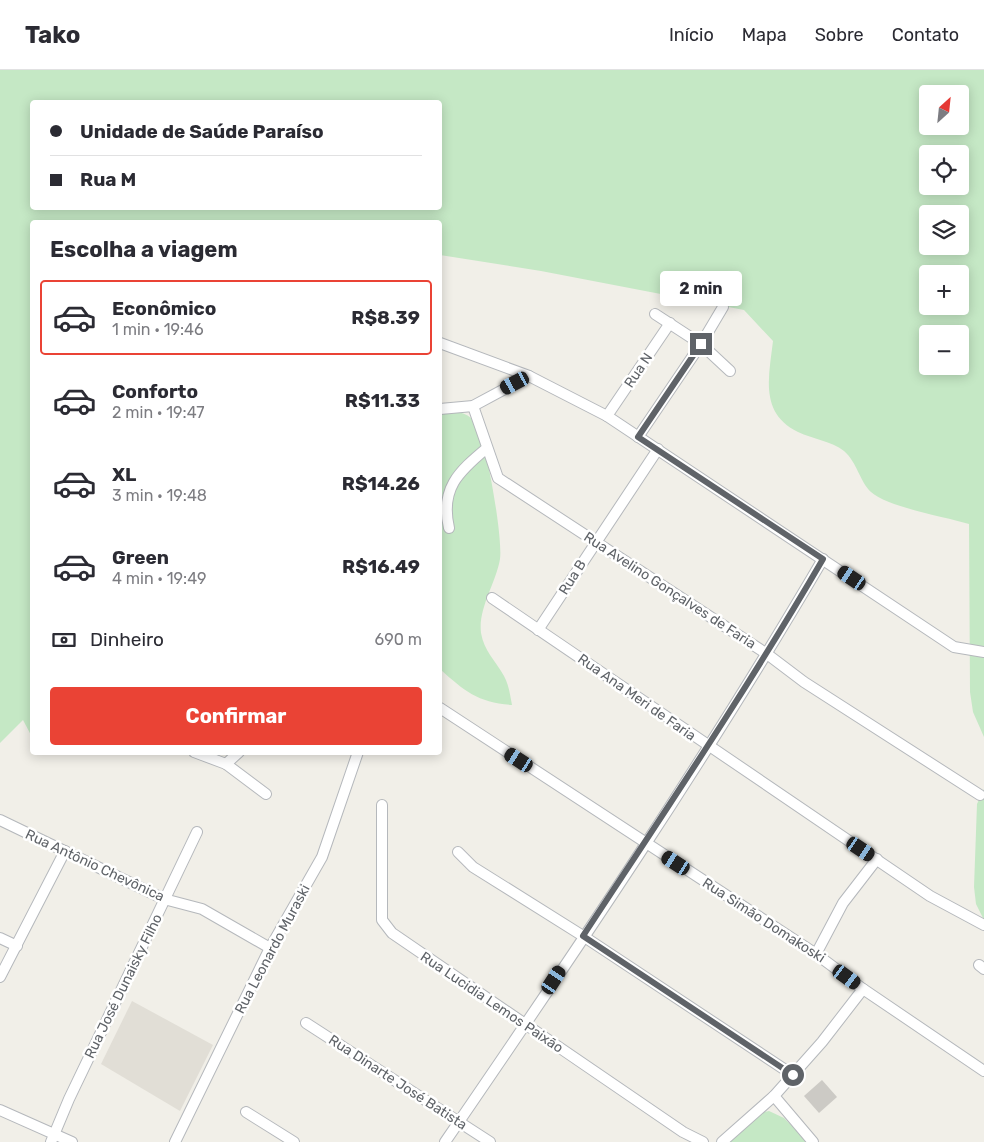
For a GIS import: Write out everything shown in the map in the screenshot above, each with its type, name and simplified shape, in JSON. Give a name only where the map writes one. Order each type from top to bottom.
[{"type":"street","points":[[638,437],[701,344],[723,307]]},
{"type":"street","points":[[655,314],[701,344],[730,371]]},
{"type":"street","name":"Rua N","points":[[607,416],[670,323]]},
{"type":"street","points":[[442,344],[529,376],[607,416],[954,647],[984,652]]},
{"type":"street","points":[[442,409],[472,406],[529,376]]},
{"type":"street","name":"Rua Avelino Gonçalves de Faria","points":[[472,406],[498,478],[767,654],[804,682],[980,795]]},
{"type":"street","points":[[449,528],[445,510],[447,497],[454,481],[467,465],[487,448]]},
{"type":"street","name":"Rua B","points":[[538,630],[595,541],[658,449]]},
{"type":"street","points":[[445,1142],[526,1024],[709,747],[823,559]]},
{"type":"street","name":"Rua Ana Meri de Faria","points":[[492,598],[930,896],[984,925]]},
{"type":"street","name":"Rua Simão Domakoski","points":[[442,709],[816,954],[863,989],[984,1071]]},
{"type":"street","points":[[202,755],[226,764],[266,794]]},
{"type":"street","points":[[226,764],[236,755]]},
{"type":"street","name":"Rua Leonardo Muraski","points":[[175,1142],[270,948],[322,858],[357,755]]},
{"type":"street","name":"Rua Lucidia Lemos Paixão","points":[[382,805],[382,920],[392,934],[683,1132],[703,1142]]},
{"type":"street","name":"Rua Antônio Chevônica","points":[[0,820],[164,899],[202,909],[270,948]]},
{"type":"street","name":"Rua José Dunaisky Filho","points":[[53,1138],[68,1099],[197,832]]},
{"type":"street","points":[[0,977],[65,852]]},
{"type":"street","points":[[458,852],[473,867],[583,936],[793,1075]]},
{"type":"street","points":[[816,954],[843,903],[877,859]]},
{"type":"street","points":[[0,938],[17,946]]},
{"type":"street","points":[[722,1142],[774,1096],[863,989]]},
{"type":"street","name":"Rua Dinarte José Batista","points":[[306,1023],[490,1142]]},
{"type":"street","points":[[774,1096],[814,1142]]},
{"type":"street","points":[[0,1110],[53,1138],[72,1142]]},
{"type":"street","points":[[246,1112],[294,1142]]},
{"type":"shaded area","points":[[132,1001],[213,1045],[180,1111],[101,1064]]},
{"type":"green space","points":[[0,70],[984,70],[984,737],[973,712],[970,692],[969,524],[903,507],[879,497],[867,488],[852,461],[844,451],[798,432],[786,424],[777,415],[769,392],[773,341],[744,310],[541,271],[442,255],[442,220],[30,220],[30,733],[23,720],[0,743]]},
{"type":"green space","points":[[442,408],[472,418],[479,432],[489,467],[499,531],[500,559],[482,614],[481,633],[487,650],[506,679],[512,705],[481,699],[457,684],[442,671]]},
{"type":"green space","points":[[984,789],[984,920],[976,904],[974,887],[977,804]]},
{"type":"green space","points":[[769,1111],[784,1118],[808,1142],[725,1142],[751,1115]]},
{"type":"building","points":[[822,1080],[837,1097],[819,1113],[804,1096]]},
{"type":"route","points":[[701,344],[638,437],[823,559],[709,747],[583,936],[793,1075]]}]
